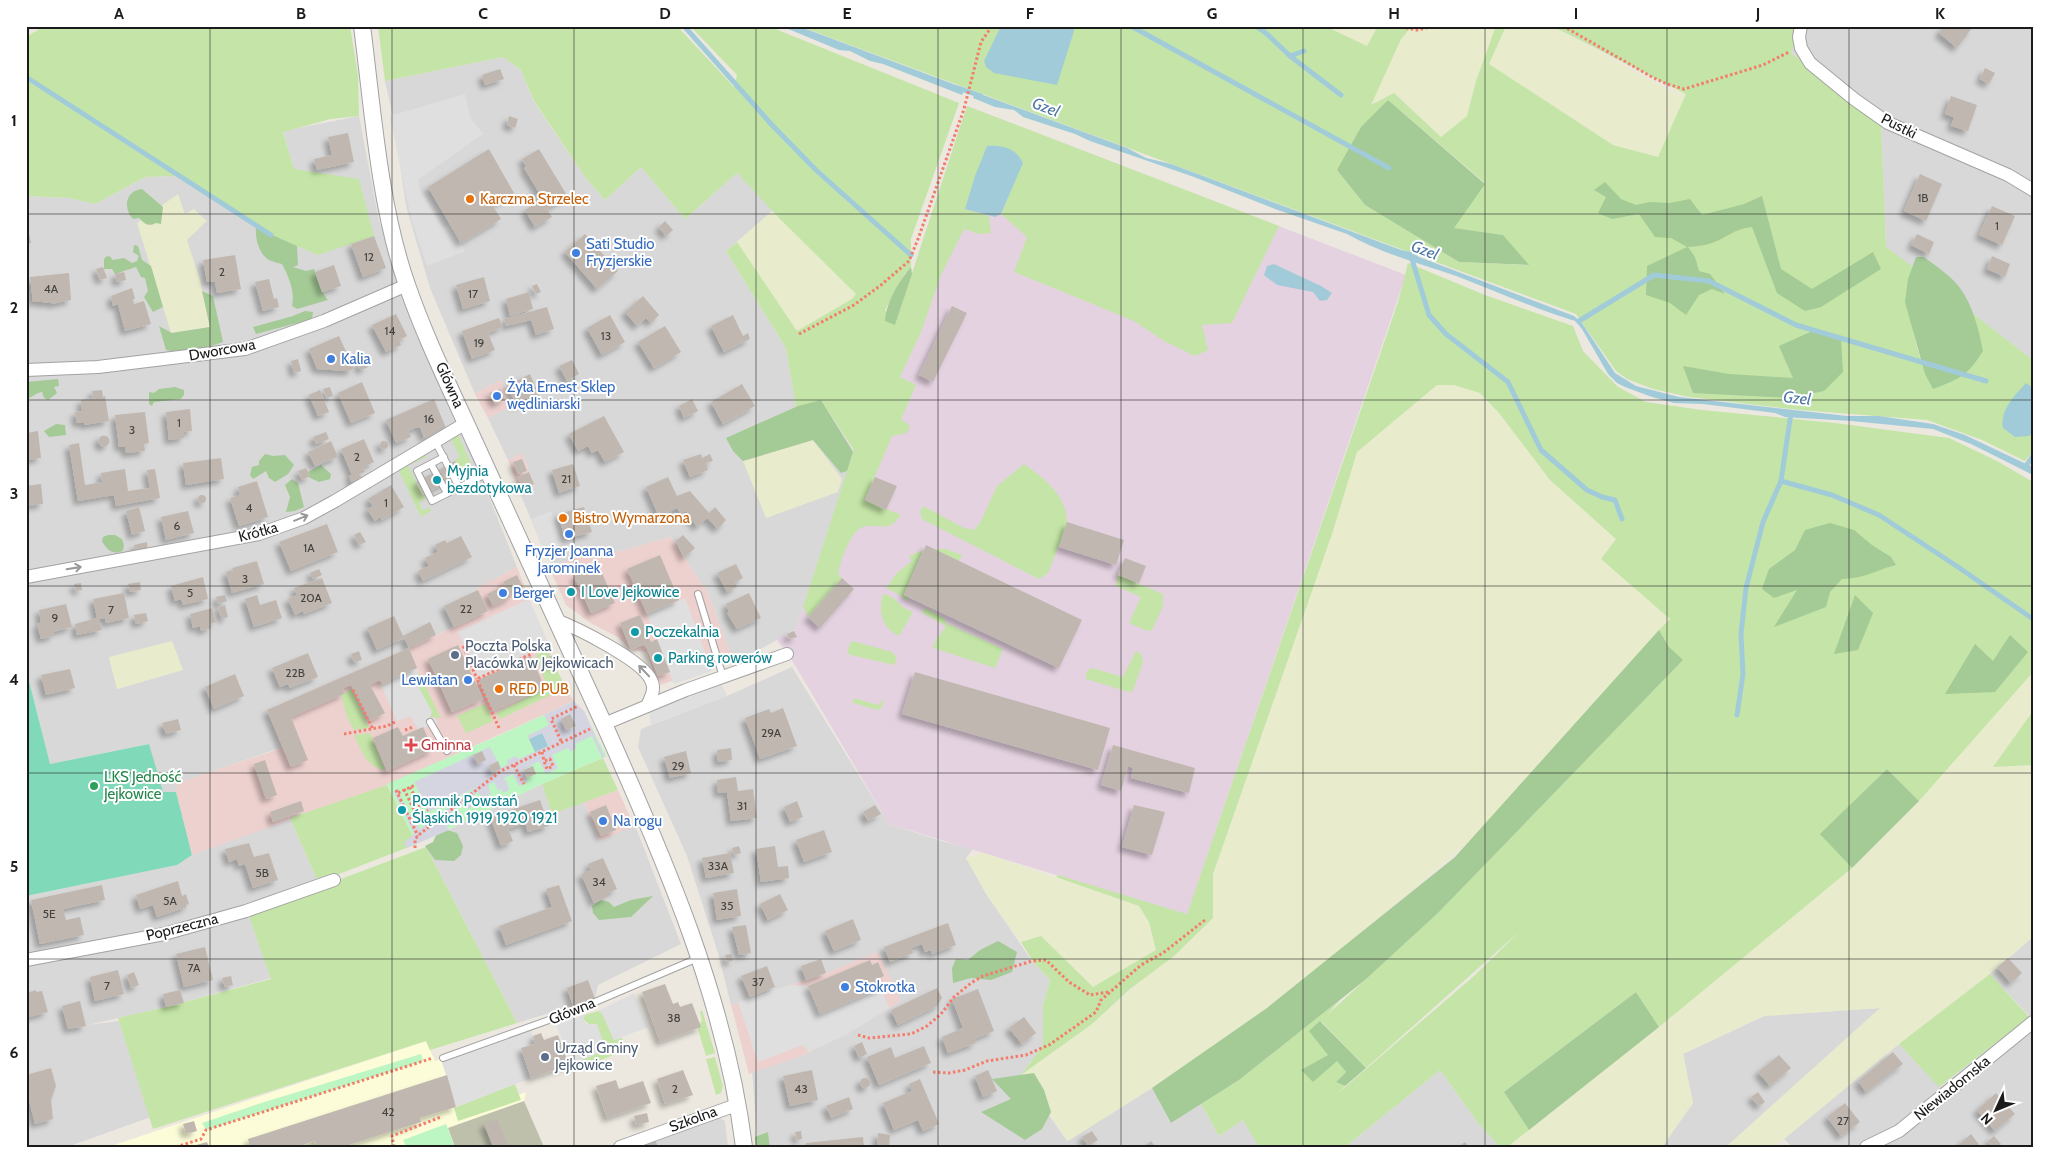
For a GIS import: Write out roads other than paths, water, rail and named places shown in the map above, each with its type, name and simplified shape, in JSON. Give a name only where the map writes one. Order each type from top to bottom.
[{"type":"street","name":"Główna","points":[[362,26],[388,214],[407,285],[466,423],[556,620],[598,726],[663,862],[698,958],[726,1045],[738,1104],[744,1147]]},
{"type":"street","name":"Pustki","points":[[1801,26],[1799,37],[1801,48],[1810,63],[1854,99],[1888,123],[2008,175],[2033,190]]},
{"type":"street","name":"Dworcowa","points":[[26,370],[98,367],[245,349],[324,321],[407,285]]},
{"type":"street","name":"Krótka","points":[[26,576],[259,534],[304,518],[466,423]]},
{"type":"street","points":[[556,620],[579,629],[634,662],[644,671],[652,680],[653,687],[653,693],[648,706]]},
{"type":"street","points":[[598,726],[787,654]]},
{"type":"street","name":"Poprzeczna","points":[[26,960],[164,934],[246,910],[334,880]]},
{"type":"street","name":"Niewiadomska","points":[[1866,1147],[1899,1131],[2033,1022]]},
{"type":"street","name":"Szkolna","points":[[620,1147],[738,1104]]},
{"type":"lane","points":[[435,441],[460,487]]},
{"type":"lane","points":[[444,457],[417,471],[432,501],[489,473]]},
{"type":"lane","points":[[431,464],[447,493]]},
{"type":"lane","points":[[698,594],[723,677]]},
{"type":"lane","points":[[430,722],[447,751]]},
{"type":"lane","name":"Główna","points":[[444,1058],[574,1010],[698,958]]},
{"type":"water","points":[[781,26],[798,26],[965,88],[962,95],[883,64],[870,61],[850,51],[839,50]]},
{"type":"water","points":[[1001,26],[1073,26],[1074,31],[1057,85],[994,73],[986,67],[984,61]]},
{"type":"water","points":[[975,92],[1127,148],[1146,158],[1171,164],[1401,250],[1411,252],[1419,257],[1574,316],[1582,323],[1615,373],[1636,386],[1679,397],[1847,416],[1879,416],[1933,424],[1965,435],[2033,467],[2033,475],[1971,444],[1933,429],[1785,417],[1775,413],[1703,404],[1674,403],[1652,397],[1617,383],[1608,374],[1582,329],[1575,321],[1531,306],[1459,277],[1388,253],[1347,234],[1275,209],[1194,177],[1023,117],[1014,110],[995,107],[973,98]]},
{"type":"water","points":[[987,146],[1008,148],[1017,154],[1023,163],[1001,214],[995,217],[965,209]]},
{"type":"water","points":[[1274,264],[1332,293],[1327,300],[1320,301],[1313,292],[1277,285],[1264,275],[1267,266]]},
{"type":"water","points":[[2026,383],[2033,388],[2033,432],[2029,436],[2015,437],[2003,428],[2004,415],[2009,404]]},
{"type":"water","points":[[542,733],[548,746],[535,752],[529,739]]},
{"type":"waterway","points":[[684,26],[772,125],[816,170],[911,255]]},
{"type":"waterway","points":[[1131,26],[1389,168]]},
{"type":"waterway","points":[[1256,26],[1290,56],[1341,95]]},
{"type":"waterway","points":[[1290,56],[1304,51]]},
{"type":"waterway","points":[[26,77],[271,235]]},
{"type":"waterway","name":"Gzel","points":[[958,88],[981,96]]},
{"type":"waterway","points":[[1411,256],[1429,315],[1446,334],[1508,382],[1541,450],[1587,490],[1602,497],[1615,500],[1622,519]]},
{"type":"waterway","points":[[1579,321],[1654,275],[1709,281],[1796,325],[1986,381]]},
{"type":"waterway","points":[[1737,715],[1743,674],[1741,634],[1746,588],[1763,522],[1781,481],[1791,413]]},
{"type":"waterway","points":[[2026,466],[2033,456]]},
{"type":"waterway","points":[[1781,481],[1832,495],[1879,515],[2033,619]]},
{"type":"place","name":"Karczma Strzelec","points":[[470,199]]},
{"type":"place","name":"Sati Studio Fryzjerskie","points":[[576,253]]},
{"type":"place","name":"Kalia","points":[[331,359]]},
{"type":"place","name":"Żyła Ernest Sklep wędliniarski","points":[[497,396]]},
{"type":"place","name":"Myjnia bezdotykowa","points":[[437,480]]},
{"type":"place","name":"Bistro Wymarzona","points":[[563,518]]},
{"type":"place","name":"Fryzjer Joanna Jarominek","points":[[569,534]]},
{"type":"place","name":"I Love Jejkowice","points":[[571,592]]},
{"type":"place","name":"Berger","points":[[503,593]]},
{"type":"place","name":"Poczekalnia","points":[[635,632]]},
{"type":"place","name":"Poczta Polska Placówka w Jejkowicach","points":[[455,655]]},
{"type":"place","name":"Parking rowerów","points":[[658,658]]},
{"type":"place","name":"Lewiatan","points":[[468,680]]},
{"type":"place","name":"RED PUB","points":[[499,689]]},
{"type":"place","name":"Gminna","points":[[411,745]]},
{"type":"place","name":"LKS Jedność Jejkowice","points":[[94,786]]},
{"type":"place","name":"Pomnik Powstań Śląskich 1919 1920 1921","points":[[402,810]]},
{"type":"place","name":"Na rogu","points":[[603,821]]},
{"type":"place","name":"Stokrotka","points":[[845,987]]},
{"type":"place","name":"Urząd Gminy Jejkowice","points":[[545,1057]]}]
